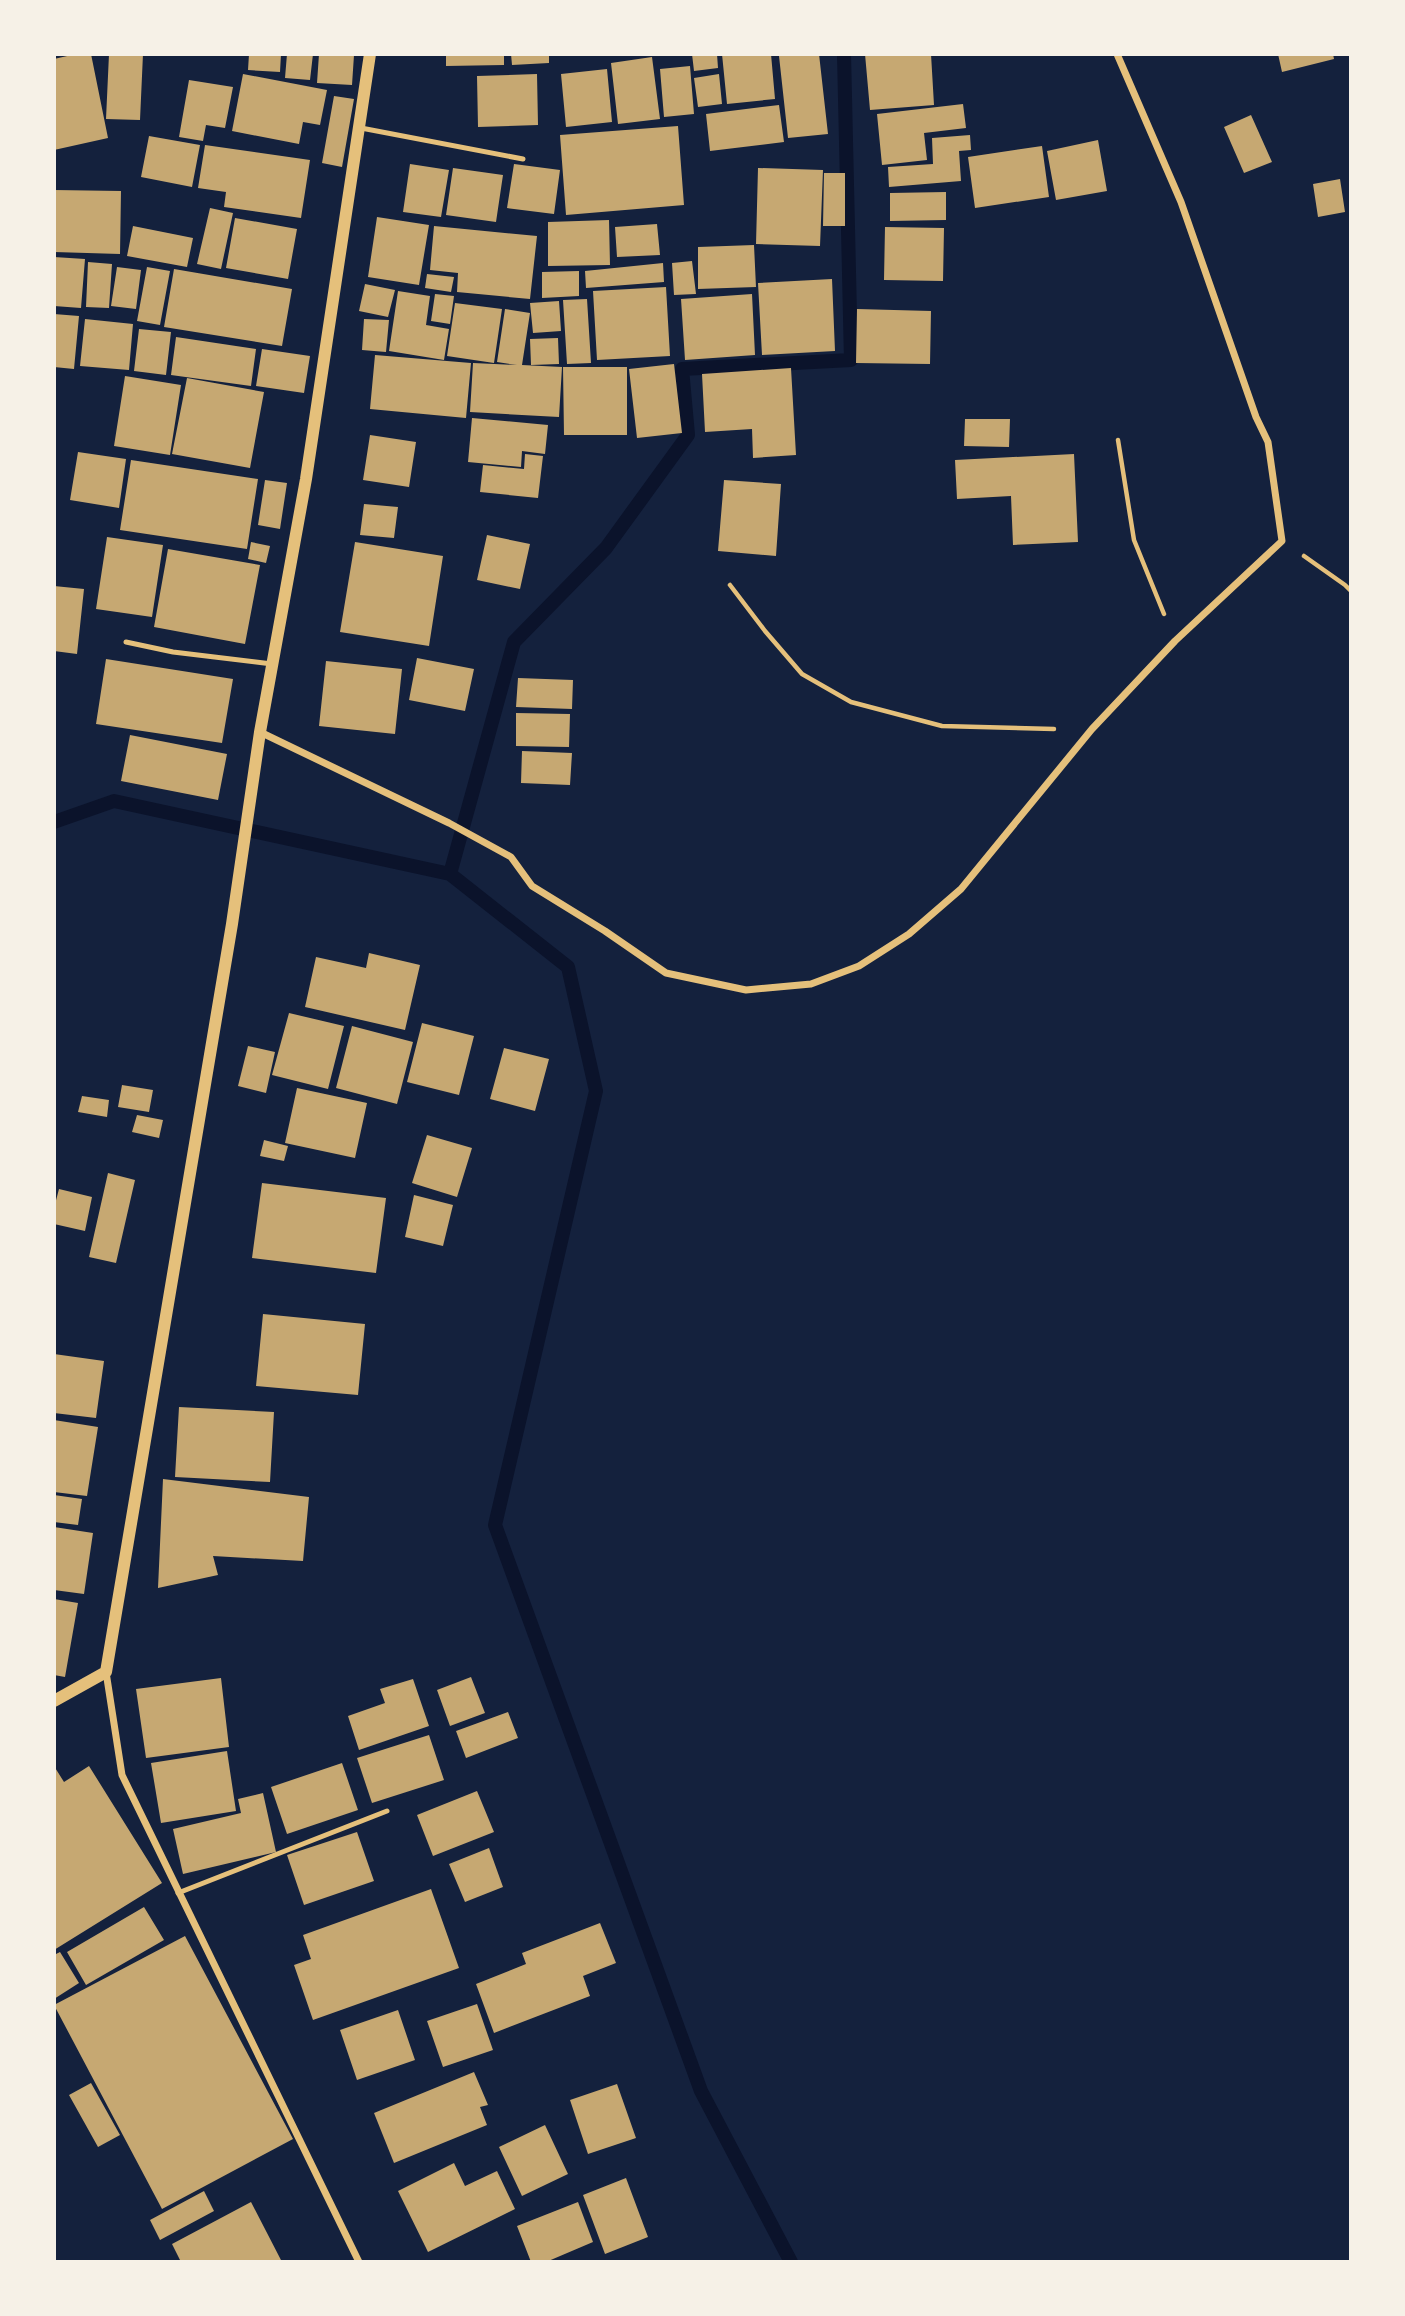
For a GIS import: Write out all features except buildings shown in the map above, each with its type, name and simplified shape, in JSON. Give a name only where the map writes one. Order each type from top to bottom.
[{"type":"street","points":[[359,2262],[122,1775],[106,1672],[232,924],[260,732],[306,479],[370,54]]},
{"type":"street","points":[[260,732],[450,823],[511,857],[532,886],[666,973],[746,990],[811,984],[859,966],[909,934],[961,888],[1092,729],[1175,640],[1282,541],[1268,442],[1256,417],[1181,202],[1117,54]]},
{"type":"street","points":[[54,1701],[106,1672]]},
{"type":"lane","points":[[359,127],[523,159]]},
{"type":"lane","points":[[126,642],[173,652],[274,664]]},
{"type":"lane","points":[[178,1893],[387,1811]]},
{"type":"path","points":[[1118,440],[1134,540],[1175,640]]},
{"type":"path","points":[[1282,541],[1351,591]]},
{"type":"path","points":[[730,585],[802,674],[851,702],[942,726],[1092,729]]},
{"type":"waterway","points":[[54,822],[114,801],[450,874],[514,642],[606,548],[688,435],[682,369],[851,360],[844,54]]},
{"type":"waterway","points":[[450,874],[568,967],[596,1091],[495,1525],[701,2091],[791,2262]]}]
